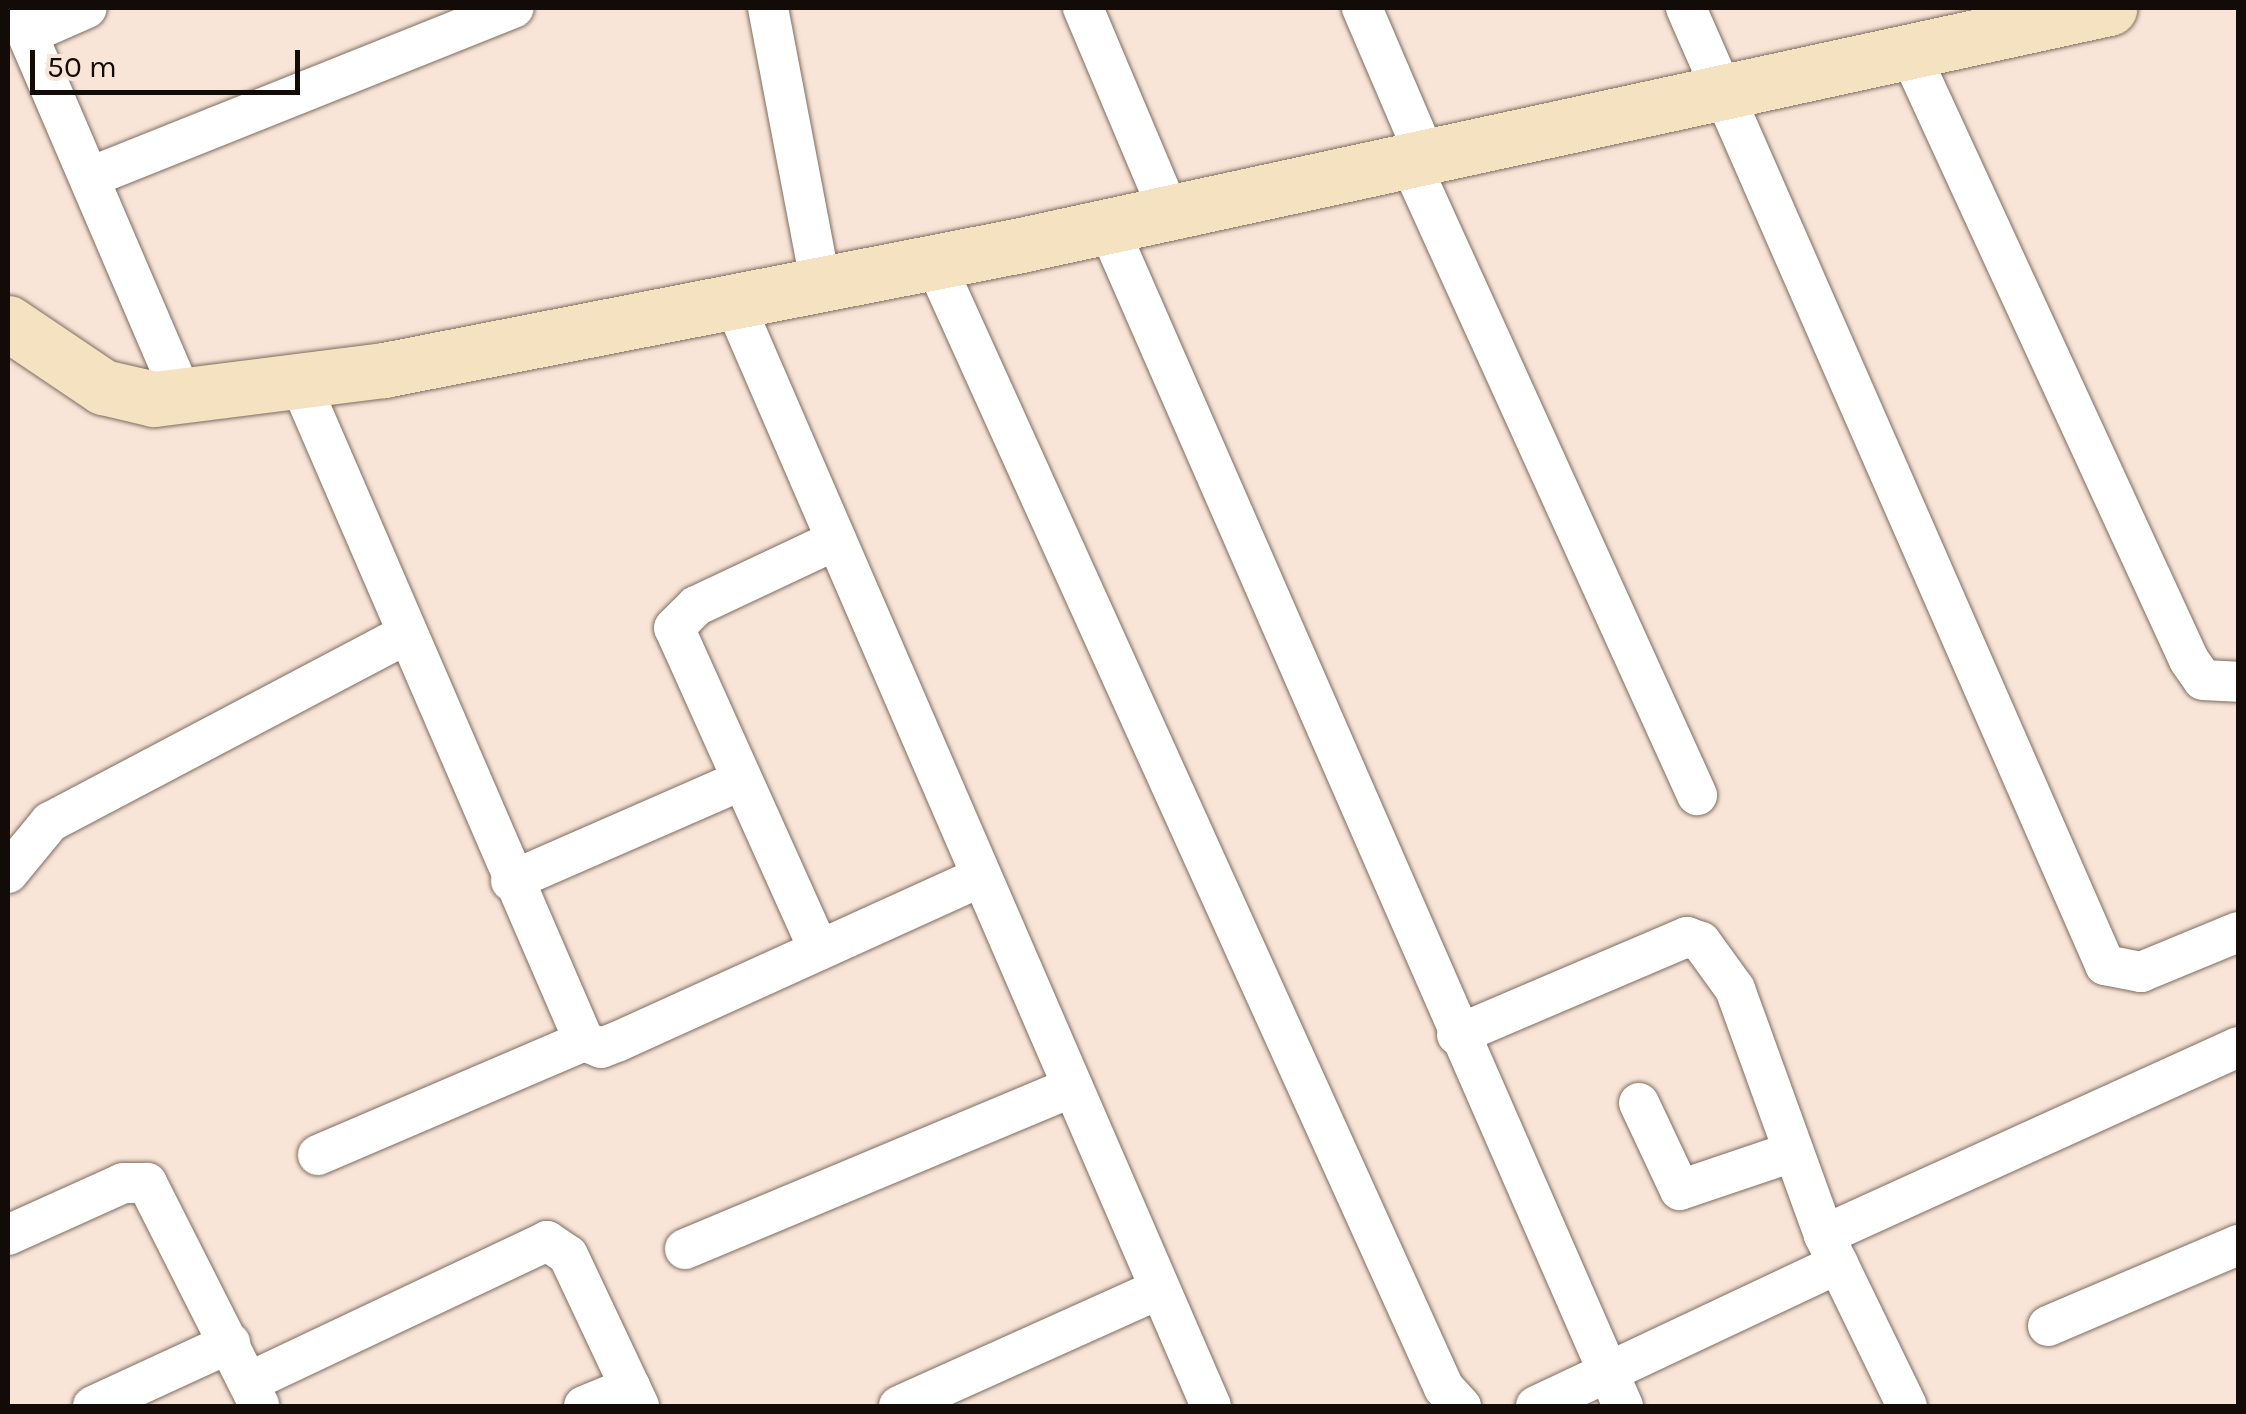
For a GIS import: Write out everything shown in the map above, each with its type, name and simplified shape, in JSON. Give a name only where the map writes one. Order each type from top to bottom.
[{"type":"street","points":[[87,8],[22,21],[93,176],[183,397]]},
{"type":"street","points":[[93,176],[514,8]]},
{"type":"street","points":[[768,8],[820,280]]},
{"type":"street","points":[[1083,8],[1168,209]]},
{"type":"street","points":[[1362,8],[1415,154],[1697,796]]},
{"type":"street","points":[[1686,8],[2105,965],[2141,972],[2238,934]]},
{"type":"street","points":[[8,323],[103,386],[183,397],[299,382],[733,301],[820,280],[1106,225],[1415,154],[2109,8]]},
{"type":"street","points":[[1909,52],[2190,660],[2203,680],[2238,682]]},
{"type":"street","points":[[1106,225],[1457,1035],[1616,1390]]},
{"type":"street","points":[[933,259],[1444,1388],[1461,1406]]},
{"type":"street","points":[[733,301],[1211,1406]]},
{"type":"street","points":[[299,382],[511,881],[584,1041],[601,1048],[981,877]]},
{"type":"street","points":[[819,950],[674,628],[696,606],[836,540]]},
{"type":"street","points":[[8,873],[50,822],[406,634]]},
{"type":"street","points":[[511,881],[740,781]]},
{"type":"street","points":[[1457,1035],[1687,937],[1701,942],[1735,989],[1831,1250],[1906,1406]]},
{"type":"street","points":[[318,1155],[584,1041]]},
{"type":"street","points":[[1536,1406],[1616,1390],[1831,1250],[2238,1046]]},
{"type":"street","points":[[686,1249],[1072,1087]]},
{"type":"street","points":[[1639,1104],[1680,1190],[1792,1152]]},
{"type":"street","points":[[8,1235],[123,1183],[147,1183],[255,1394],[547,1241],[568,1255],[635,1397],[584,1406]]},
{"type":"street","points":[[2048,1326],[2238,1245]]},
{"type":"street","points":[[899,1406],[1159,1290]]},
{"type":"street","points":[[93,1406],[230,1343]]}]
